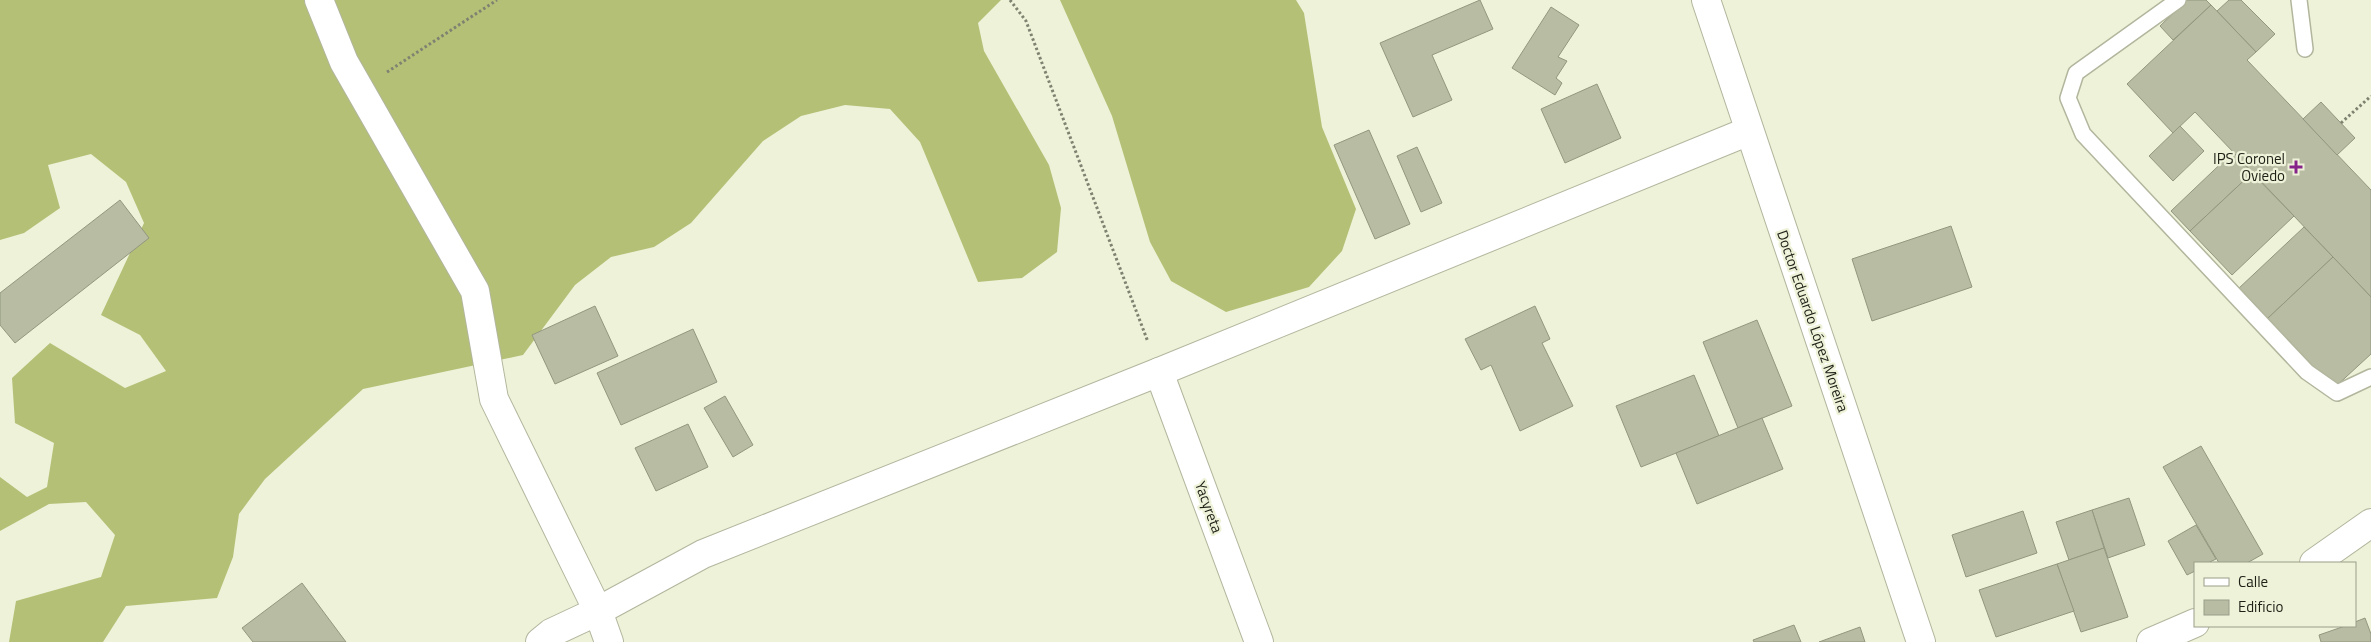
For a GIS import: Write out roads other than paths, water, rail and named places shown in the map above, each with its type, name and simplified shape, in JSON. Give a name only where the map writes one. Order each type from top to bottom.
[{"type":"street","points":[[319,0],[344,62],[475,291],[494,399],[598,611],[609,642]]},
{"type":"street","name":"Doctor Eduardo López Moreira","points":[[1706,0],[1921,642]]},
{"type":"street","points":[[540,642],[551,633],[598,611],[703,554],[1160,372],[1749,131]]},
{"type":"street","name":"Yacyreta","points":[[1160,372],[1259,642]]},
{"type":"street","points":[[2315,562],[2371,523]]},
{"type":"street","points":[[2151,642],[2194,623]]},
{"type":"lane","points":[[2178,0],[2076,73],[2068,98],[2083,134],[2307,372],[2337,393],[2371,377]]},
{"type":"lane","points":[[2299,0],[2305,49]]},
{"type":"place","name":"IPS Coronel Oviedo","points":[[2296,167]]}]
